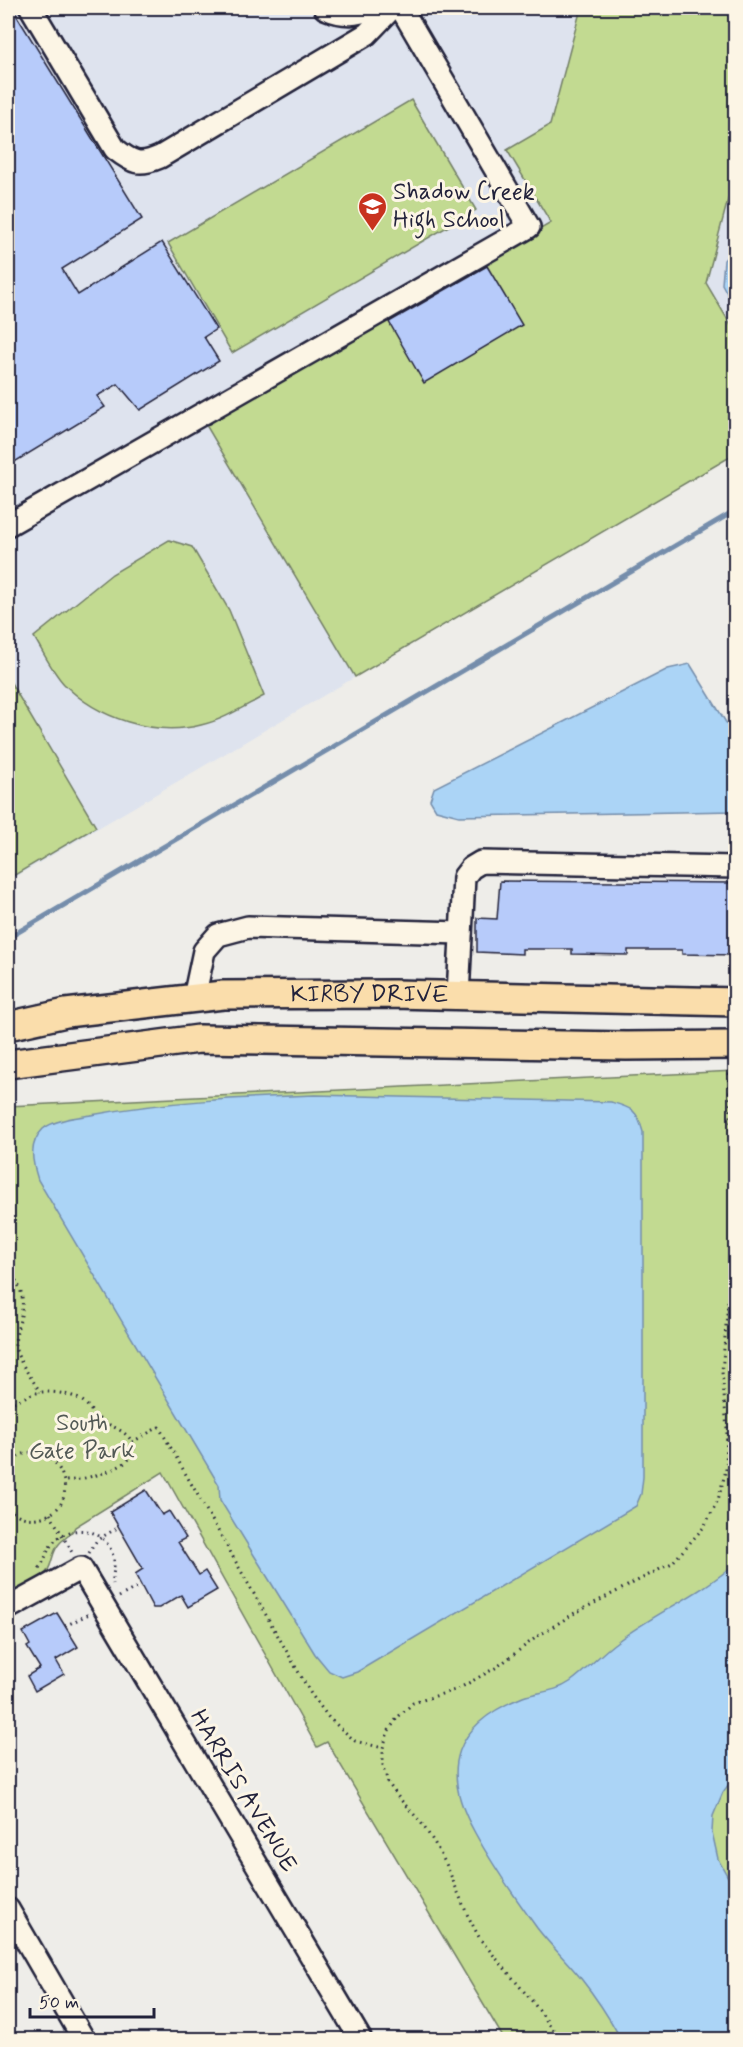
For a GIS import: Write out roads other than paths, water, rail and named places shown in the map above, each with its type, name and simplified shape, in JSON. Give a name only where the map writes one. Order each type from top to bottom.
[{"type":"main road","name":"KIRBY DRIVE","points":[[8,1026],[66,1012],[234,995],[458,996],[735,1002]]},
{"type":"main road","name":"KIRBY DRIVE","points":[[8,1064],[199,1040],[735,1045]]},
{"type":"street","points":[[31,8],[116,149],[129,160],[144,164],[160,157],[367,34],[392,8]]},
{"type":"street","points":[[325,8],[339,14],[359,13],[378,8]]},
{"type":"street","points":[[8,525],[529,227],[401,8]]},
{"type":"street","points":[[458,996],[464,877],[471,868],[481,862],[735,867]]},
{"type":"street","points":[[194,998],[204,951],[218,935],[248,927],[461,933]]},
{"type":"street","name":"HARRIS AVENUE","points":[[8,1608],[81,1568],[361,2040]]},
{"type":"street","points":[[8,1909],[84,2040]]},
{"type":"water","points":[[735,248],[735,308],[722,284],[724,260]]},
{"type":"water","points":[[690,664],[735,737],[735,811],[459,816],[436,810],[430,800],[434,788],[668,669]]},
{"type":"water","points":[[315,1095],[611,1102],[633,1111],[643,1132],[643,1477],[641,1494],[636,1506],[357,1672],[342,1677],[329,1671],[315,1654],[220,1500],[219,1485],[38,1180],[33,1153],[35,1141],[43,1129],[53,1123],[73,1118],[175,1103]]},
{"type":"water","points":[[735,1564],[735,1776],[723,1792],[713,1816],[712,1832],[718,1859],[735,1890],[735,2039],[621,2039],[585,1984],[529,1917],[475,1833],[464,1810],[458,1789],[456,1769],[460,1751],[468,1735],[481,1721],[500,1708],[523,1697],[553,1690],[570,1682],[618,1641],[707,1585]]},
{"type":"waterway","points":[[8,938],[736,510]]},
{"type":"place","name":"Shadow Creek High School","points":[[372,232]]},
{"type":"park label","name":"South Gate Park","points":[[82,1437]]}]
